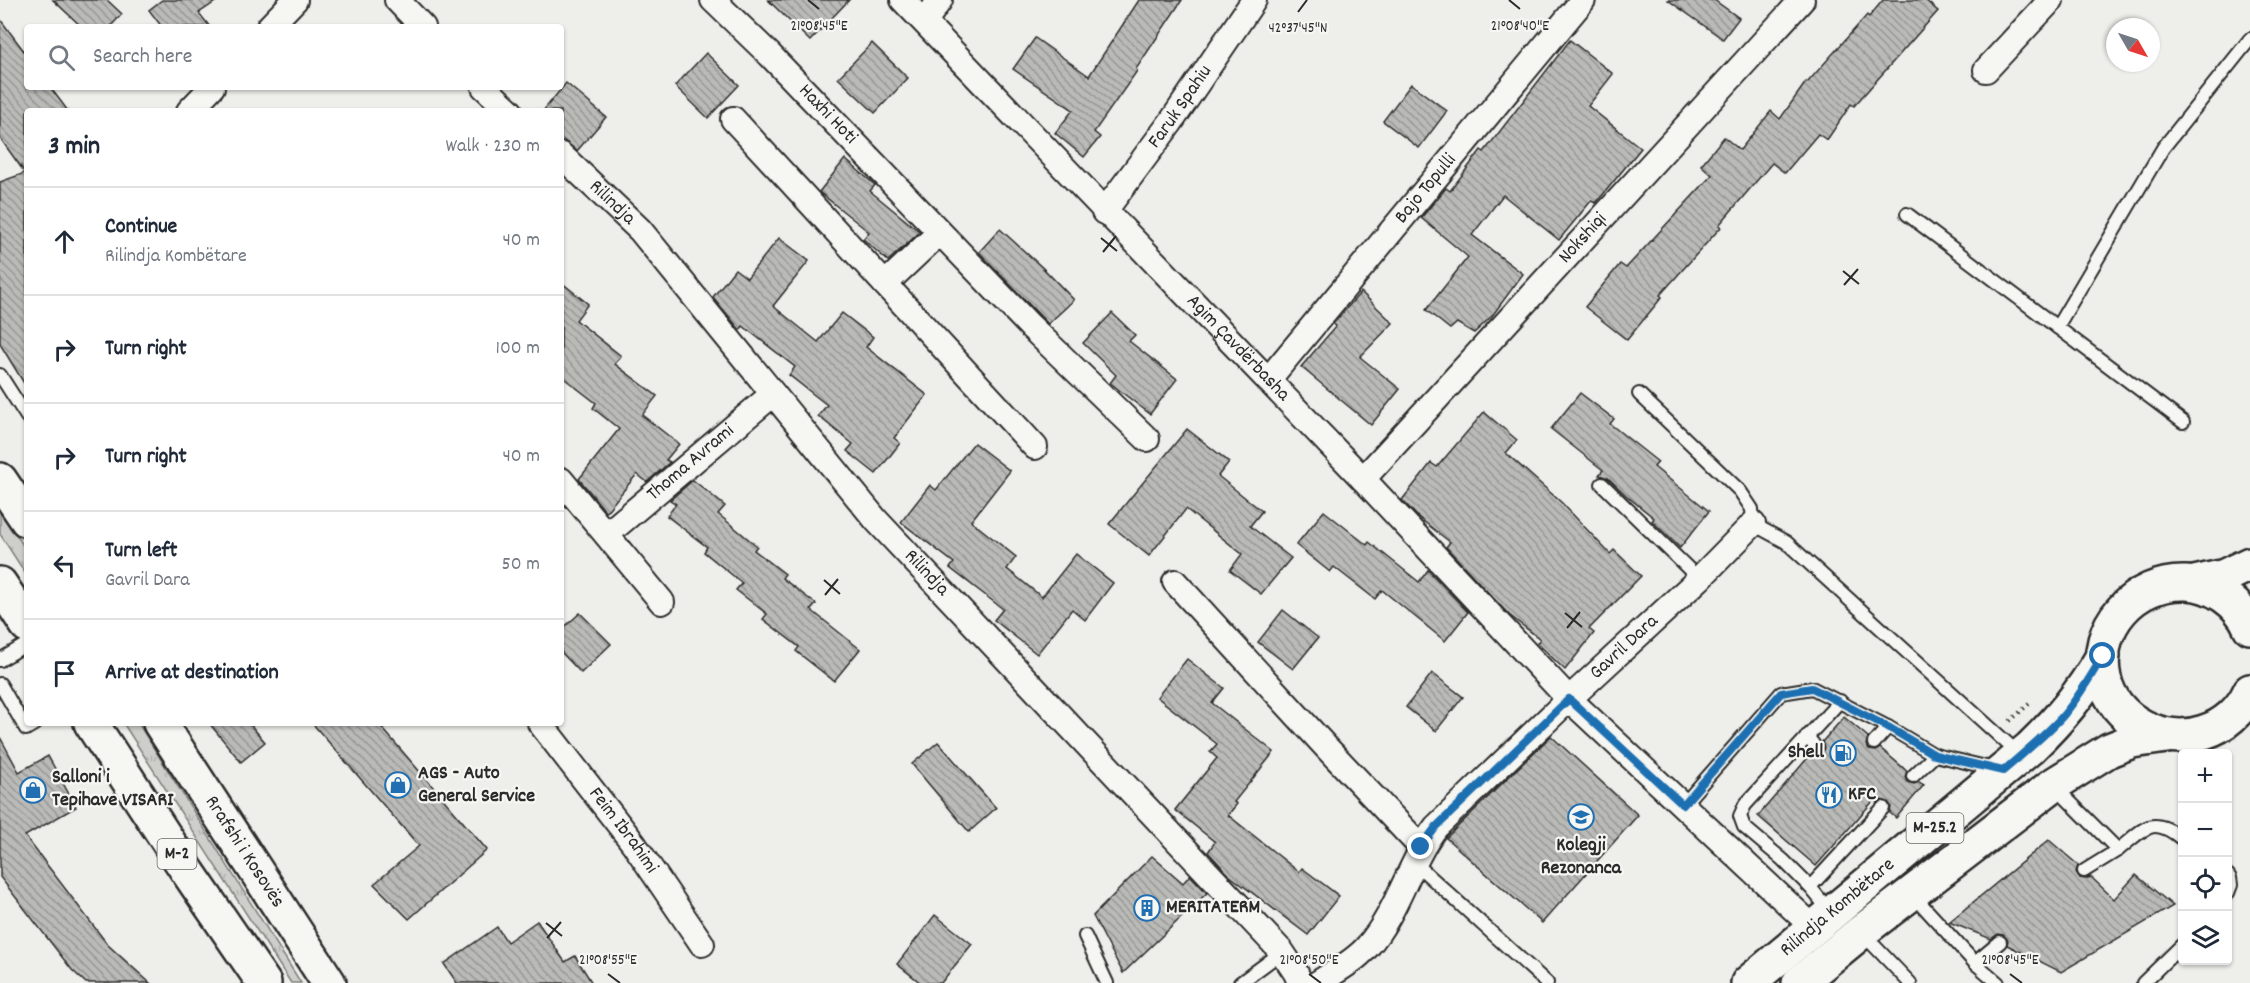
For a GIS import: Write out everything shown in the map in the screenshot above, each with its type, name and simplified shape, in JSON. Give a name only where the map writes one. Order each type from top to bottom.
[{"type":"main road","points":[[0,480],[24,516]]},
{"type":"main road","points":[[2194,583],[2225,576],[2250,564]]},
{"type":"main road","name":"M-25.2","points":[[2250,627],[2236,605],[2217,591],[2194,583],[2172,582],[2151,588],[2132,599],[2117,614],[2107,634],[2103,656],[2104,678],[2113,699],[2127,716],[2146,729],[2167,736],[2191,736],[2215,729],[2235,714],[2250,692]]},
{"type":"main road","points":[[0,584],[24,620]]},
{"type":"main road","name":"Rilindja Kombëtare","points":[[1748,983],[2012,764],[2062,717],[2083,689],[2103,656]]},
{"type":"main road","name":"M-2","points":[[94,726],[188,872],[264,983]]},
{"type":"main road","name":"Rrafshi i Kosovës","points":[[162,726],[329,983]]},
{"type":"main road","name":"Rilindja Kombëtare","points":[[1799,983],[1861,932],[2053,785],[2109,750],[2132,741],[2167,736]]},
{"type":"street","points":[[272,24],[295,0]]},
{"type":"street","points":[[397,0],[420,24]]},
{"type":"street","name":"Haxhi Hoti","points":[[713,0],[770,55],[1030,326],[1147,439]]},
{"type":"street","name":"Agim Çavdërbasha","points":[[903,0],[1104,212],[1363,479],[1569,699],[1683,805],[1823,921]]},
{"type":"street","points":[[925,21],[940,0]]},
{"type":"street","name":"Faruk Spahiu","points":[[1104,212],[1171,122],[1254,0]]},
{"type":"street","name":"Bajo Topulli","points":[[1268,380],[1583,0]]},
{"type":"street","name":"Nokshiqi","points":[[1363,479],[1802,0]]},
{"type":"street","points":[[1986,70],[2051,0]]},
{"type":"street","points":[[487,90],[507,108]]},
{"type":"street","points":[[733,119],[1035,447]]},
{"type":"street","name":"Rilindja","points":[[564,158],[640,230],[884,529],[1282,952],[1300,983]]},
{"type":"street","points":[[885,284],[939,232]]},
{"type":"street","name":"Thoma Avrami","points":[[607,534],[773,394]]},
{"type":"street","points":[[564,484],[662,602]]},
{"type":"street","name":"Gavril Dara","points":[[1318,983],[1366,948],[1400,898],[1418,855],[1436,827],[1569,699],[1700,579],[1753,524]]},
{"type":"street","points":[[1175,582],[1326,747],[1418,855]]},
{"type":"street","name":"Feim Ibrahimi","points":[[542,726],[634,844],[702,944]]},
{"type":"lane","points":[[2057,327],[2163,148],[2250,39]]},
{"type":"lane","points":[[1907,214],[2183,422]]},
{"type":"lane","points":[[0,375],[24,412]]},
{"type":"lane","points":[[1639,394],[1740,491],[1752,509],[1753,524],[1786,542],[2012,764]]},
{"type":"lane","points":[[1602,484],[1700,579]]},
{"type":"lane","points":[[0,660],[24,646]]},
{"type":"lane","points":[[0,684],[24,726]]},
{"type":"lane","points":[[1683,805],[1781,693],[1812,688],[1839,700],[1935,755],[2012,764]]},
{"type":"lane","points":[[1823,921],[1810,887],[1783,860],[1744,827],[1740,816],[1745,804],[1839,700]]},
{"type":"lane","points":[[1874,743],[1888,727]]},
{"type":"lane","points":[[1807,736],[1816,748]]},
{"type":"lane","points":[[1913,776],[1935,755]]},
{"type":"lane","points":[[2053,785],[2118,850]]},
{"type":"lane","points":[[1867,807],[1874,818]]},
{"type":"lane","points":[[1810,887],[1883,808]]},
{"type":"lane","points":[[2084,871],[2118,850],[2139,833],[2158,825],[2166,826],[2178,836]]},
{"type":"lane","points":[[1418,855],[1547,983]]},
{"type":"lane","points":[[1912,893],[1975,963],[1998,983]]},
{"type":"lane","points":[[1861,932],[1910,983]]},
{"type":"lane","points":[[1085,936],[1107,983]]},
{"type":"lane","points":[[1975,963],[2000,942]]},
{"type":"lane","points":[[2143,983],[2178,949]]},
{"type":"lane","points":[[1240,983],[1282,952]]},
{"type":"green space","points":[[0,510],[24,546],[24,571],[0,534]]},
{"type":"green space","points":[[125,726],[140,726],[301,983],[291,983]]},
{"type":"building","points":[[53,0],[107,0],[122,14],[113,24],[79,24]]},
{"type":"building","points":[[162,0],[218,0],[199,13],[208,24],[160,24],[149,10]]},
{"type":"building","points":[[768,0],[849,0],[810,41]]},
{"type":"building","points":[[1139,0],[1182,0],[1136,69],[1137,71],[1094,132],[1100,137],[1084,157],[1055,133],[1073,110],[1013,69],[1035,38],[1089,76]]},
{"type":"building","points":[[1668,0],[1714,0],[1739,18],[1723,39]]},
{"type":"building","points":[[1883,0],[1925,0],[1938,11],[1854,106],[1851,104],[1827,140],[1818,134],[1785,173],[1772,163],[1719,225],[1721,227],[1660,295],[1662,297],[1627,340],[1585,307],[1620,264],[1626,268],[1712,175],[1701,165],[1724,137],[1740,150],[1771,111],[1780,119],[1806,82]]},
{"type":"building","points":[[0,19],[24,51],[24,90],[52,90],[66,108],[24,108],[24,172],[0,138]]},
{"type":"building","points":[[1570,40],[1613,74],[1588,106],[1641,148],[1596,203],[1591,201],[1559,240],[1503,195],[1472,235],[1523,274],[1492,316],[1474,333],[1457,323],[1450,329],[1426,310],[1468,257],[1421,218],[1446,188],[1450,191],[1481,150],[1484,152]]},
{"type":"building","points":[[872,43],[908,78],[875,113],[838,78]]},
{"type":"building","points":[[706,53],[739,85],[708,118],[675,86]]},
{"type":"building","points":[[566,83],[606,117],[577,151],[564,140],[564,108],[545,108],[560,90],[564,90]]},
{"type":"building","points":[[1411,84],[1447,111],[1419,148],[1383,121]]},
{"type":"building","points":[[845,159],[875,185],[870,191],[920,232],[888,261],[863,239],[869,232],[819,192]]},
{"type":"building","points":[[24,173],[24,383],[0,344],[0,182]]},
{"type":"building","points":[[1000,229],[1074,300],[1048,324],[979,252]]},
{"type":"building","points":[[779,238],[809,261],[773,306],[818,342],[842,313],[873,337],[866,347],[927,395],[894,438],[900,443],[876,474],[847,451],[853,444],[818,416],[827,405],[789,375],[795,367],[743,326],[740,330],[713,297],[735,269],[747,278]]},
{"type":"building","points":[[564,284],[588,304],[576,320],[621,356],[615,364],[657,396],[642,415],[679,444],[666,460],[670,462],[647,482],[637,474],[606,512],[579,479],[619,429],[593,408],[596,403],[564,378]]},
{"type":"building","points":[[1361,292],[1393,323],[1360,357],[1400,389],[1371,425],[1301,367],[1336,326],[1333,324]]},
{"type":"building","points":[[1112,313],[1135,335],[1129,341],[1177,379],[1150,414],[1110,383],[1116,375],[1083,343]]},
{"type":"building","points":[[1580,393],[1614,419],[1610,424],[1658,462],[1654,467],[1709,511],[1680,548],[1652,521],[1654,518],[1608,478],[1599,475],[1603,470],[1551,429]]},
{"type":"building","points":[[1484,412],[1517,440],[1506,453],[1562,503],[1610,554],[1614,550],[1641,576],[1589,629],[1594,633],[1565,670],[1537,643],[1540,639],[1509,615],[1446,547],[1450,542],[1418,517],[1402,500],[1431,463],[1437,467]]},
{"type":"building","points":[[1187,429],[1229,462],[1218,476],[1262,511],[1250,526],[1291,558],[1261,594],[1230,570],[1242,554],[1186,509],[1149,556],[1109,524]]},
{"type":"building","points":[[974,443],[1010,471],[971,521],[1016,557],[1007,569],[1042,597],[1076,554],[1113,583],[1085,620],[1072,609],[1037,654],[994,620],[1003,609],[950,568],[954,563],[901,522],[930,485],[936,490]]},
{"type":"building","points":[[693,480],[725,506],[718,514],[757,546],[754,550],[785,574],[782,578],[816,604],[811,610],[860,649],[834,681],[796,651],[799,647],[763,619],[767,614],[736,590],[742,583],[704,552],[707,547],[667,516],[676,504],[670,500]]},
{"type":"building","points":[[1324,511],[1367,545],[1369,542],[1419,582],[1428,570],[1468,612],[1445,641],[1382,590],[1375,599],[1334,567],[1330,572],[1296,545]]},
{"type":"building","points":[[1283,610],[1318,638],[1293,669],[1258,642]]},
{"type":"building","points":[[580,613],[611,644],[581,673],[564,655],[564,627]]},
{"type":"building","points":[[1187,659],[1224,688],[1212,703],[1274,752],[1234,802],[1237,804],[1228,815],[1299,872],[1302,868],[1339,896],[1308,935],[1230,876],[1208,852],[1215,842],[1175,810],[1217,758],[1210,752],[1217,744],[1157,697]]},
{"type":"building","points":[[1432,673],[1463,697],[1436,731],[1406,707]]},
{"type":"building","points":[[1844,717],[1868,737],[1866,745],[1869,750],[1876,751],[1880,748],[1907,771],[1905,777],[1907,782],[1914,784],[1919,782],[1924,785],[1896,818],[1890,813],[1891,806],[1888,802],[1874,800],[1816,866],[1758,816],[1811,754],[1816,756],[1821,754],[1824,748],[1822,742]]},
{"type":"building","points":[[211,726],[252,726],[265,742],[241,762]]},
{"type":"building","name":"AGS - Auto General Service","points":[[315,726],[381,726],[487,850],[409,919],[374,884],[419,846]]},
{"type":"building","points":[[1551,736],[1638,815],[1542,923],[1446,838]]},
{"type":"building","points":[[0,737],[19,772],[48,756],[76,807],[25,836],[108,945],[150,983],[86,983],[72,970],[0,877]]},
{"type":"building","points":[[938,742],[996,808],[969,832],[912,764]]},
{"type":"building","points":[[2049,840],[2078,865],[2076,872],[2080,878],[2091,877],[2114,899],[2136,875],[2173,906],[2061,972],[2007,945],[2008,940],[2003,935],[1998,934],[1991,939],[1949,922]]},
{"type":"building","name":"MERITATERM","points":[[1152,856],[1183,883],[1190,875],[1207,893],[1123,973],[1093,916]]},
{"type":"building","points":[[935,915],[972,944],[941,983],[921,983],[897,964]]},
{"type":"building","points":[[537,921],[565,962],[575,956],[592,983],[457,983],[444,964],[497,927],[507,942]]},
{"type":"place","name":"Shell","points":[[1843,753]]},
{"type":"place","name":"AGS - Auto General Service","points":[[398,785]]},
{"type":"place","name":"Salloni i Tepihave VISARI","points":[[33,790]]},
{"type":"place","name":"KFC","points":[[1829,795]]},
{"type":"place","name":"Kolegji Rezonanca","points":[[1581,817]]},
{"type":"place","name":"MERITATERM","points":[[1147,908]]},
{"type":"route","points":[[1421,847],[1436,827],[1569,699],[1683,805],[1781,693],[1812,688],[1839,700],[1935,755],[2003,771],[2062,717],[2083,689],[2103,656]]}]
